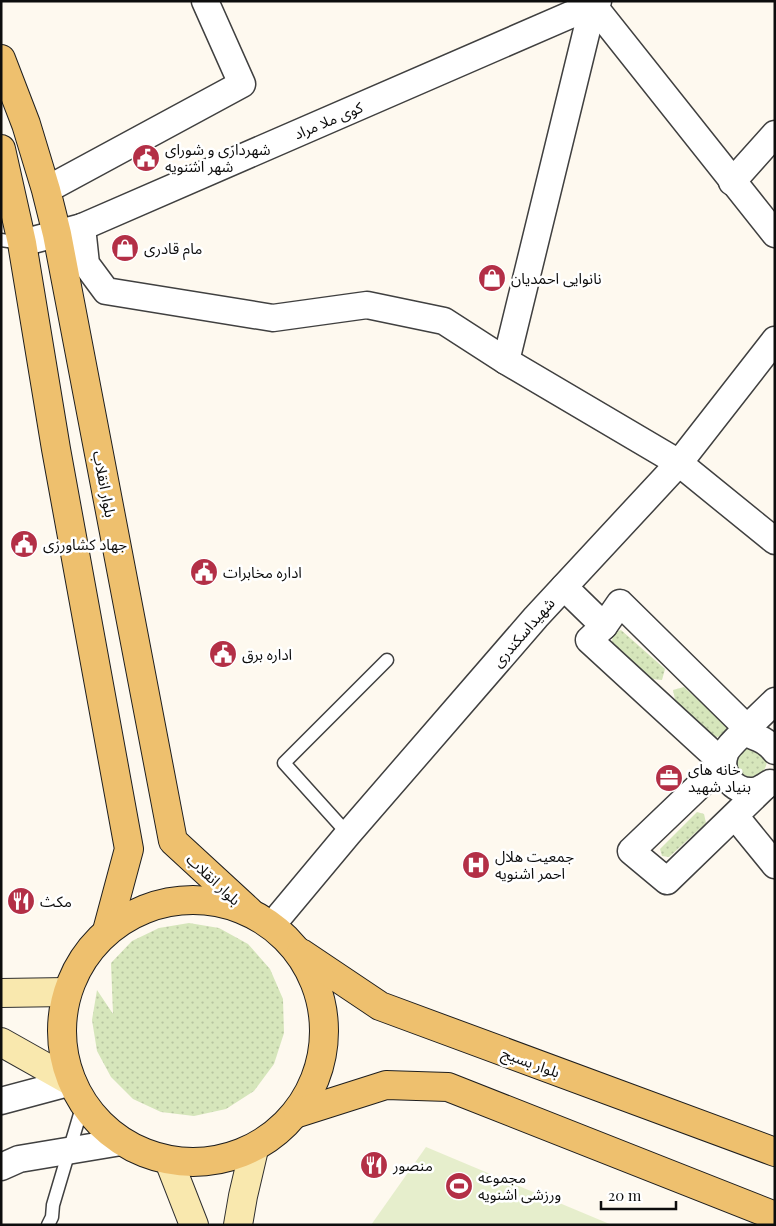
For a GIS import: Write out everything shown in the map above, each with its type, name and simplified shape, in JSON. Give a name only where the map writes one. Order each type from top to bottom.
[{"type":"main road","name":"بلوار انقلاب","points":[[1,60],[26,124],[46,190],[69,230],[173,841],[249,911]]},
{"type":"main road","points":[[1,149],[12,241],[56,448],[129,849],[107,931]]},
{"type":"main road","points":[[175,900],[213,900],[249,911],[272,925],[298,951],[318,989],[326,1032],[318,1074],[298,1113],[278,1133],[254,1149],[234,1157],[212,1162],[169,1161],[144,1154],[121,1142],[100,1125],[78,1093],[64,1058],[61,1032],[63,1007],[67,992],[82,958],[107,931],[138,910],[175,900]]},
{"type":"main road","name":"بلوار بسیج","points":[[298,951],[380,1006],[775,1152]]},
{"type":"main road","points":[[1,993],[67,992]]},
{"type":"main road","points":[[1,1042],[78,1093]]},
{"type":"main road","points":[[298,1113],[386,1085],[448,1087],[775,1216]]},
{"type":"main road","points":[[238,1225],[254,1149]]},
{"type":"main road","points":[[169,1161],[194,1225]]},
{"type":"street","points":[[46,190],[242,84],[205,1]]},
{"type":"street","points":[[595,3],[732,182],[775,234]]},
{"type":"street","points":[[506,361],[595,3]]},
{"type":"street","name":"کوی ملا مراد","points":[[12,241],[69,230],[595,3]]},
{"type":"street","points":[[732,182],[775,134]]},
{"type":"street","points":[[69,230],[86,264],[106,291],[273,318],[368,306],[444,321],[506,361],[679,463],[775,541]]},
{"type":"street","name":"شهیداسکندری","points":[[272,925],[348,834],[536,618],[679,463],[775,340]]},
{"type":"street","points":[[564,587],[604,626]]},
{"type":"street","points":[[723,763],[589,640],[604,626],[620,603],[748,728],[753,736],[762,738],[775,751]]},
{"type":"street","points":[[769,782],[754,791],[736,787],[729,781],[724,772],[723,763],[724,754],[729,746],[775,701]]},
{"type":"street","points":[[723,763],[632,851],[667,881],[769,782]]},
{"type":"street","points":[[734,816],[775,866]]},
{"type":"street","points":[[1,1101],[78,1093]]},
{"type":"street","points":[[1,1167],[19,1159],[121,1142]]},
{"type":"lane","points":[[348,834],[284,763],[387,660]]},
{"type":"lane","points":[[48,1225],[52,1217],[53,1204],[78,1093]]},
{"type":"green space","points":[[621,630],[665,669],[662,680],[651,679],[612,642],[613,633]]},
{"type":"green space","points":[[684,687],[727,726],[724,736],[714,737],[676,704],[673,690]]},
{"type":"green space","points":[[746,743],[767,757],[765,769],[758,776],[748,777],[737,772],[733,755]]},
{"type":"green space","points":[[697,812],[704,814],[706,823],[669,857],[662,856],[660,849]]},
{"type":"green space","points":[[189,923],[219,928],[248,944],[270,969],[283,999],[284,1033],[274,1064],[254,1091],[226,1109],[194,1116],[161,1112],[133,1099],[111,1077],[97,1051],[92,1020],[97,990],[113,1014],[111,963],[132,941],[159,928]]},
{"type":"green space","name":"مجموعه ورزشی اشنویه","points":[[426,1147],[612,1225],[371,1225]]},
{"type":"place","name":"شهرداری و شورای شهر اشنویه","points":[[146,158]]},
{"type":"place","name":"مام قادری","points":[[125,248]]},
{"type":"place","name":"نانوایی احمدیان","points":[[492,278]]},
{"type":"place","name":"جهاد کشاورزی","points":[[24,544]]},
{"type":"place","name":"اداره مخابرات","points":[[204,572]]},
{"type":"place","name":"اداره برق","points":[[223,654]]},
{"type":"place","name":"خانه های بنیاد شهید","points":[[669,778]]},
{"type":"place","name":"جمعیت هلال احمر اشنویه","points":[[476,865]]},
{"type":"place","name":"مکث","points":[[21,901]]},
{"type":"place","name":"منصور","points":[[374,1165]]},
{"type":"place","name":"مجموعه ورزشی اشنویه","points":[[459,1186]]}]
